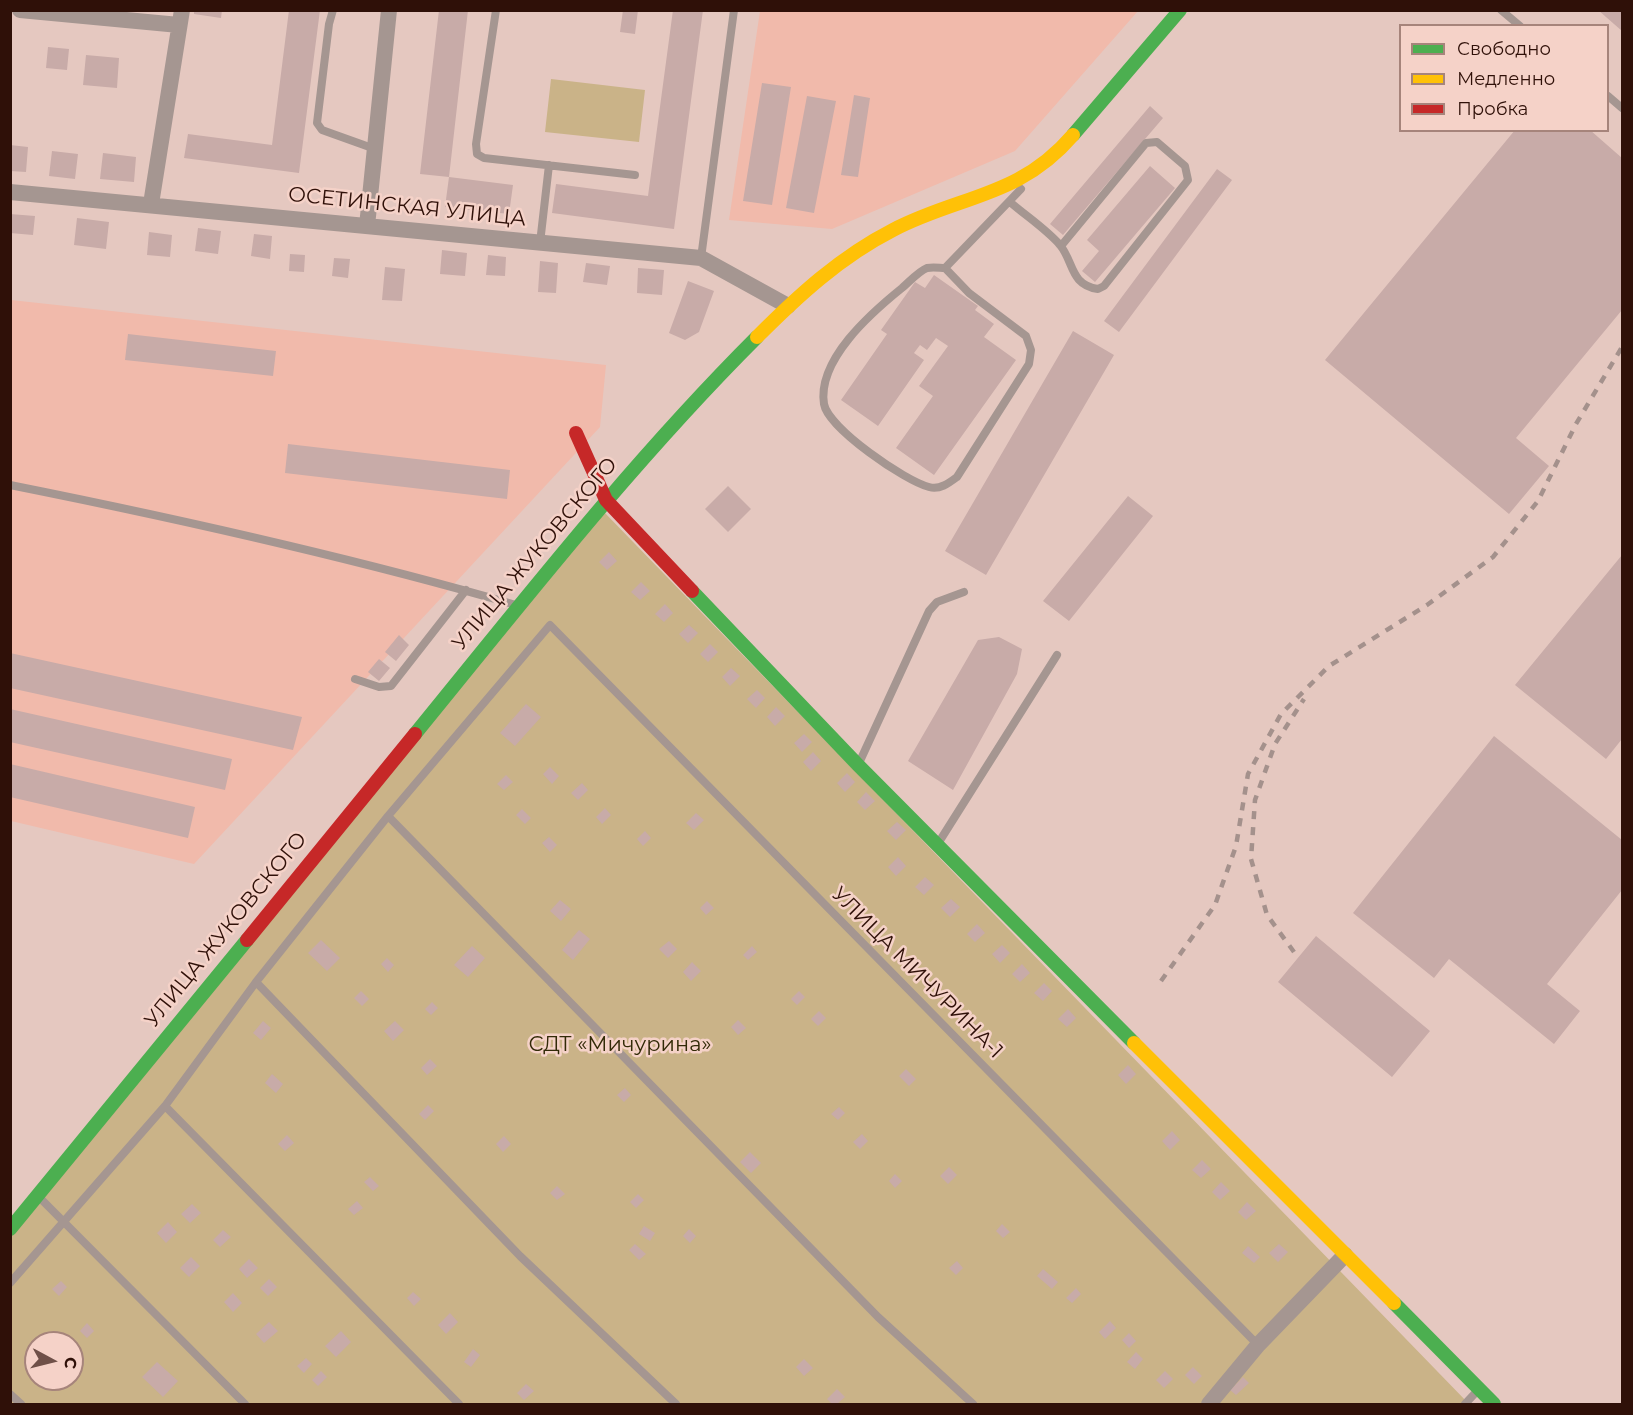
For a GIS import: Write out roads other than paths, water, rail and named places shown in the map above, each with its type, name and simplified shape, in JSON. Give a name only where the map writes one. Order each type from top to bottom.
[{"type":"main road","name":"УЛИЦА ЖУКОВСКОГО","points":[[10,1229],[606,500],[692,402],[788,306],[839,261],[894,229],[1009,186],[1036,170],[1066,143],[1180,10]]},
{"type":"main road","points":[[576,433],[606,500],[858,765],[1494,1404]]},
{"type":"street","points":[[20,10],[180,18],[151,204]]},
{"type":"street","points":[[367,226],[389,10]]},
{"type":"street","name":"ОСЕТИНСКАЯ УЛИЦА","points":[[10,192],[702,258],[788,306]]},
{"type":"street","points":[[1209,1404],[1258,1345],[1345,1255]]},
{"type":"lane","points":[[333,10],[328,24],[317,123],[322,130],[375,149]]},
{"type":"lane","points":[[496,10],[476,144],[477,154],[484,158],[635,175]]},
{"type":"lane","points":[[702,258],[734,10]]},
{"type":"lane","points":[[1501,10],[1518,24]]},
{"type":"lane","points":[[1609,97],[1623,108]]},
{"type":"lane","points":[[1010,202],[1061,246],[1073,273],[1080,282],[1098,289],[1104,286],[1188,180],[1185,166],[1157,142],[1146,143],[1061,246]]},
{"type":"lane","points":[[540,243],[549,165]]},
{"type":"lane","points":[[945,268],[969,293],[1026,336],[1031,350],[1029,364],[957,477],[945,485],[929,487],[879,461],[836,425],[825,407],[824,379],[844,345],[874,310],[926,268],[945,268],[1010,202],[1036,170]]},
{"type":"lane","points":[[10,485],[184,522],[519,606]]},
{"type":"lane","points":[[355,679],[379,687],[391,686],[466,591]]},
{"type":"lane","points":[[858,765],[929,611],[946,597],[964,592]]},
{"type":"lane","name":"УЛИЦА МИЧУРИНА-1","points":[[388,816],[550,626],[1258,1345]]},
{"type":"lane","points":[[938,844],[1057,655]]},
{"type":"lane","points":[[10,1283],[165,1106],[256,982],[388,816],[870,1309],[972,1404]]},
{"type":"lane","points":[[256,982],[520,1256],[676,1404]]},
{"type":"lane","points":[[165,1106],[459,1404]]},
{"type":"lane","points":[[38,1196],[245,1404]]},
{"type":"lane","points":[[1465,1404],[1479,1389]]},
{"type":"lane","points":[[10,1394],[21,1404]]},
{"type":"railway","points":[[1161,981],[1215,905],[1236,846],[1248,774],[1281,714],[1329,666],[1427,605],[1493,557],[1538,501],[1576,424],[1622,347]]},
{"type":"railway","points":[[1294,952],[1267,915],[1251,859],[1255,800],[1275,744],[1304,699]]},
{"type":"park label","name":"СДТ «Мичурина»","points":[[620,1045]]}]
